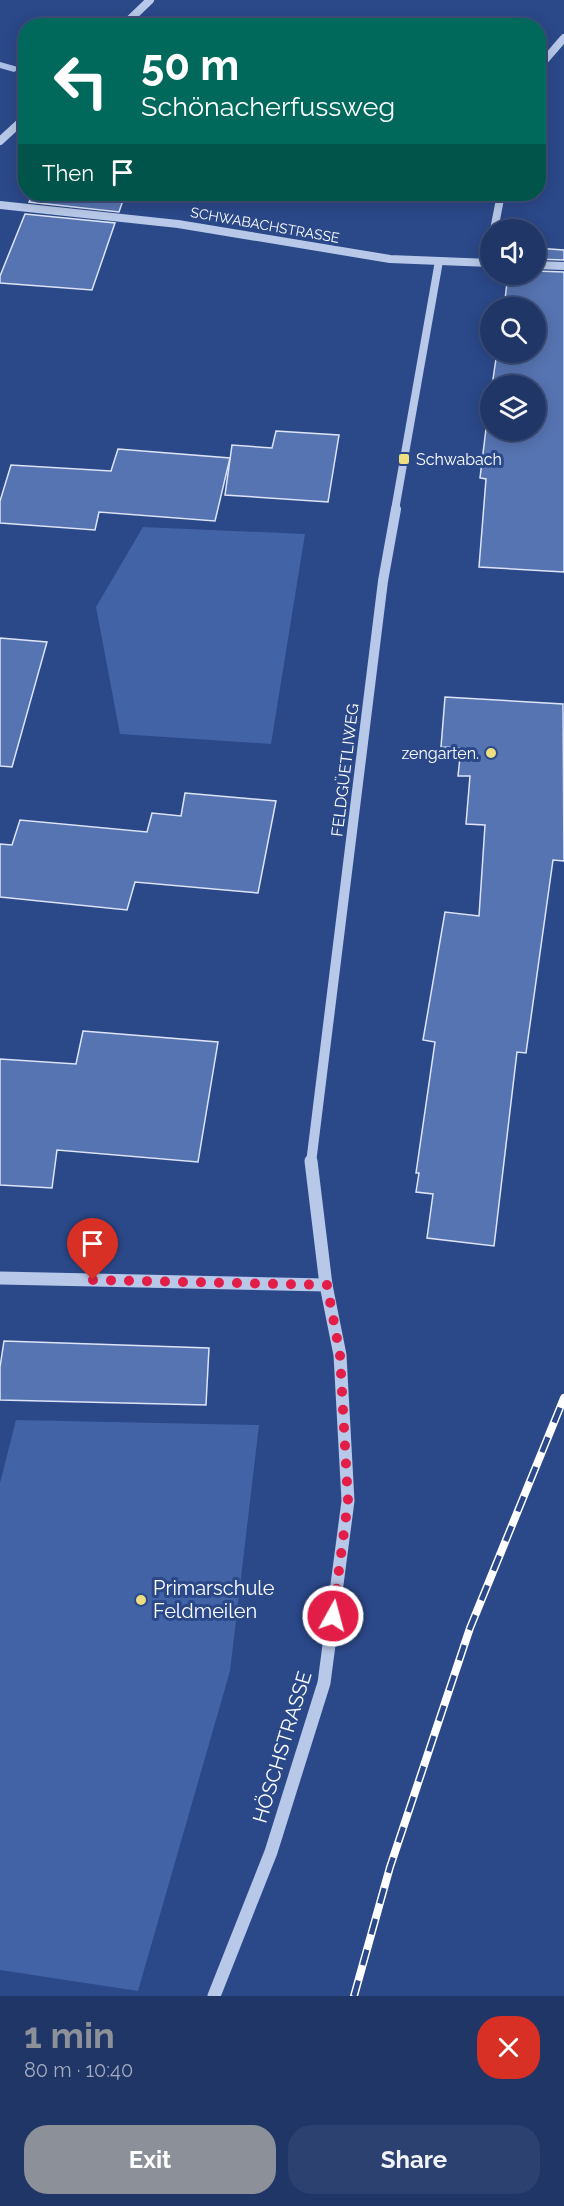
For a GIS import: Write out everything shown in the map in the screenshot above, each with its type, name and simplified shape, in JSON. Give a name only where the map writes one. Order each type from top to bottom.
[{"type":"street","points":[[131,18],[150,0]]},
{"type":"street","points":[[546,59],[564,39]]},
{"type":"street","points":[[0,141],[18,124]]},
{"type":"street","points":[[496,219],[500,201]]},
{"type":"street","name":"SCHWABACHSTRASSE","points":[[0,205],[178,224],[390,259],[480,263]]},
{"type":"street","name":"FELDGÜETLIWEG","points":[[327,1285],[311,1160],[383,581],[439,261]]},
{"type":"street","points":[[546,265],[564,266]]},
{"type":"street","points":[[0,1278],[327,1285]]},
{"type":"street","name":"HÖSCHSTRASSE","points":[[214,1996],[271,1852],[324,1683],[348,1501],[340,1355],[327,1285]]},
{"type":"shaded area","points":[[143,527],[305,534],[271,744],[120,734],[96,607]]},
{"type":"shaded area","name":"Primarschule Feldmeilen","points":[[16,1420],[259,1425],[230,1671],[138,1991],[0,1970],[0,1483]]},
{"type":"building","points":[[30,201],[123,201],[119,212]]},
{"type":"building","points":[[25,214],[115,223],[92,290],[0,283],[0,276]]},
{"type":"building","points":[[546,249],[564,250],[564,260],[546,259]]},
{"type":"building","points":[[546,271],[564,272],[564,572],[479,567],[486,479],[480,478],[485,441],[546,441],[546,375],[494,375],[495,363],[546,363],[546,297],[505,297],[507,285],[546,285]]},
{"type":"building","points":[[276,431],[339,435],[328,502],[225,495],[232,445],[272,448]]},
{"type":"building","points":[[118,449],[230,458],[215,521],[99,512],[95,530],[0,523],[0,501],[11,465],[111,471]]},
{"type":"building","points":[[0,638],[47,642],[12,767],[0,766]]},
{"type":"building","points":[[445,697],[563,704],[564,861],[553,860],[526,1053],[517,1052],[494,1246],[427,1238],[433,1194],[416,1192],[419,1173],[416,1173],[435,1042],[423,1040],[445,912],[479,916],[485,825],[466,824],[470,776],[458,776],[461,748],[441,747]]},
{"type":"building","points":[[185,793],[276,801],[258,893],[135,882],[127,910],[0,897],[0,844],[12,845],[20,820],[147,832],[152,813],[181,816]]},
{"type":"building","points":[[83,1031],[218,1042],[198,1162],[57,1150],[52,1188],[0,1185],[0,1059],[76,1064]]},
{"type":"building","points":[[4,1341],[209,1348],[206,1405],[0,1400],[0,1367]]},
{"type":"waterway","name":"Schwabach","points":[[0,65],[14,69]]},
{"type":"railway","points":[[354,1996],[390,1867],[470,1628],[564,1398]]},
{"type":"place","name":"Schwabach","points":[[404,459]]},
{"type":"place","name":"zengarten.","points":[[491,753]]},
{"type":"place","name":"Primarschule Feldmeilen","points":[[141,1600]]},
{"type":"route","points":[[93,1280],[327,1285],[340,1355],[348,1501],[333,1616]]}]
